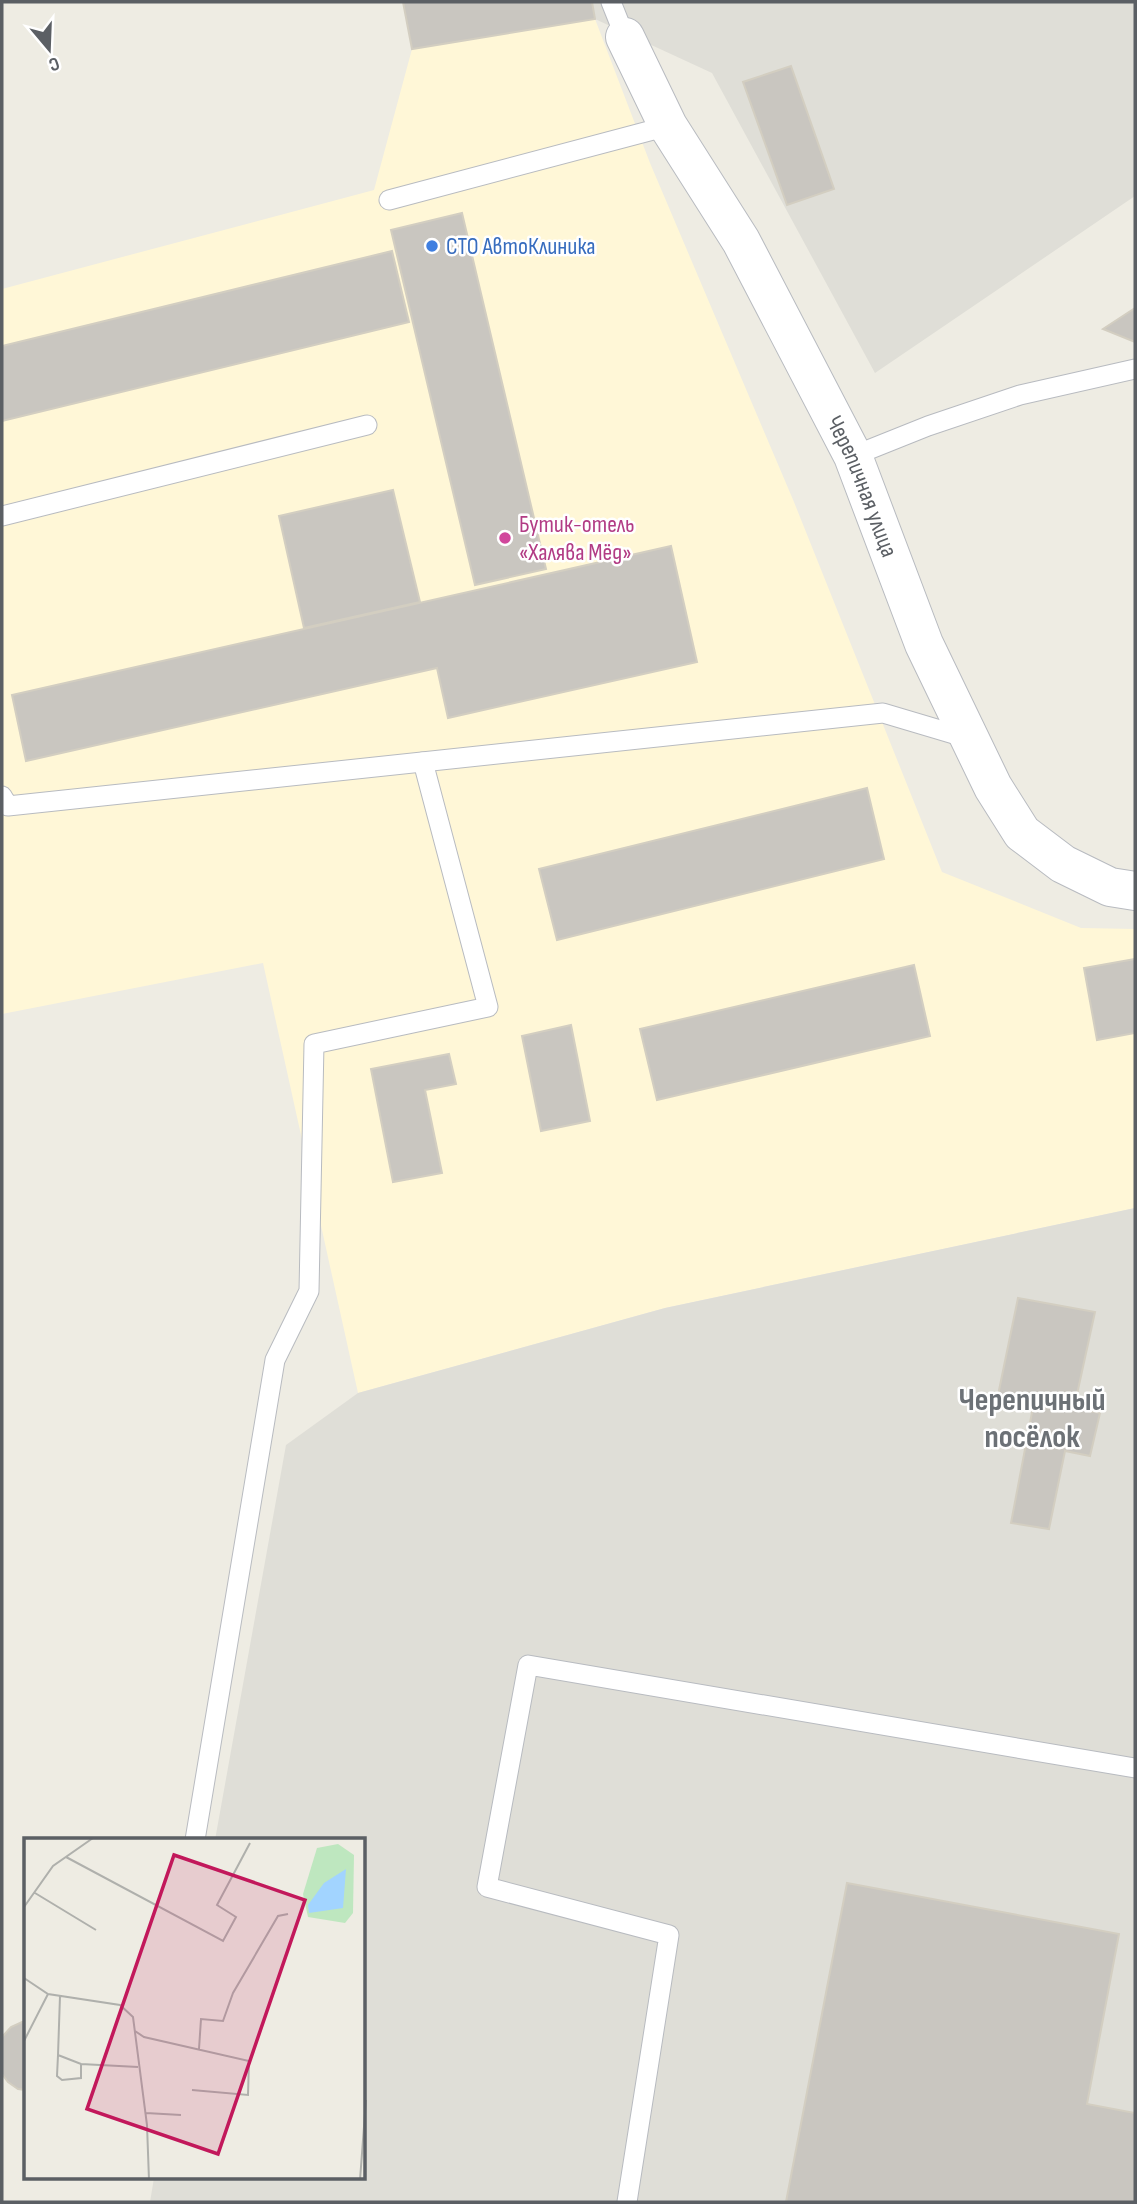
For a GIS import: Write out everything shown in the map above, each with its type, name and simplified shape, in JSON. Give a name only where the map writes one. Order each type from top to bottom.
[{"type":"street","name":"Черепичная улица","points":[[625,37],[668,126],[741,241],[853,457],[924,644],[967,738],[993,786],[1022,833],[1063,863],[1110,887],[1135,891]]},
{"type":"lane","points":[[611,2],[625,37]]},
{"type":"lane","points":[[389,200],[668,126]]},
{"type":"lane","points":[[853,457],[928,426],[1020,395],[1135,369]]},
{"type":"lane","points":[[2,516],[367,425]]},
{"type":"lane","points":[[2,796],[8,806],[883,713],[967,738]]},
{"type":"lane","points":[[194,1838],[275,1360],[309,1291],[314,1044],[488,1007],[423,762]]},
{"type":"lane","points":[[627,2202],[669,1935],[487,1887],[528,1665],[1135,1768]]},
{"type":"shaded area","points":[[403,2],[1135,2],[1135,196],[875,373],[712,73],[595,19],[412,49]]},
{"type":"shaded area","points":[[595,19],[650,163],[794,502],[942,872],[1081,928],[1135,929],[1135,1208],[665,1308],[358,1393],[263,963],[2,1014],[2,289],[374,190],[412,49]]},
{"type":"shaded area","points":[[1135,1208],[1135,2202],[150,2202],[154,2180],[366,2180],[366,1838],[215,1838],[286,1445],[358,1393],[665,1308]]},
{"type":"building","points":[[403,2],[592,2],[595,19],[412,49]]},
{"type":"building","points":[[791,66],[834,189],[787,205],[743,82]]},
{"type":"building","points":[[462,213],[546,569],[475,585],[391,230]]},
{"type":"building","points":[[392,251],[409,322],[2,421],[2,346]]},
{"type":"building","points":[[1135,308],[1135,342],[1103,329]]},
{"type":"building","points":[[393,490],[420,602],[304,628],[279,516]]},
{"type":"building","points":[[671,546],[697,662],[448,718],[437,668],[26,761],[12,695]]},
{"type":"building","points":[[867,788],[884,859],[557,940],[539,869]]},
{"type":"building","points":[[1135,959],[1135,1033],[1097,1040],[1084,968]]},
{"type":"building","points":[[914,965],[930,1036],[657,1100],[640,1029]]},
{"type":"building","points":[[571,1025],[590,1121],[541,1131],[522,1036]]},
{"type":"building","points":[[449,1054],[456,1084],[425,1090],[442,1173],[393,1182],[371,1069]]},
{"type":"building","points":[[1018,1298],[1095,1312],[1074,1408],[1100,1413],[1090,1456],[1065,1451],[1049,1529],[1011,1523],[1033,1407],[997,1400]]},
{"type":"building","points":[[847,1883],[1119,1934],[1087,2104],[1135,2113],[1135,2202],[786,2202]]},
{"type":"building","points":[[24,2022],[24,2090],[8,2082],[2,2074],[2,2037],[11,2027]]},
{"type":"place","name":"СТО АвтоКлиника","points":[[432,246]]},
{"type":"place","name":"Бутик-отель «Халява Мёд»","points":[[505,538]]},
{"type":"district","name":"Черепичный посёлок","points":[[1032,1418]]}]
